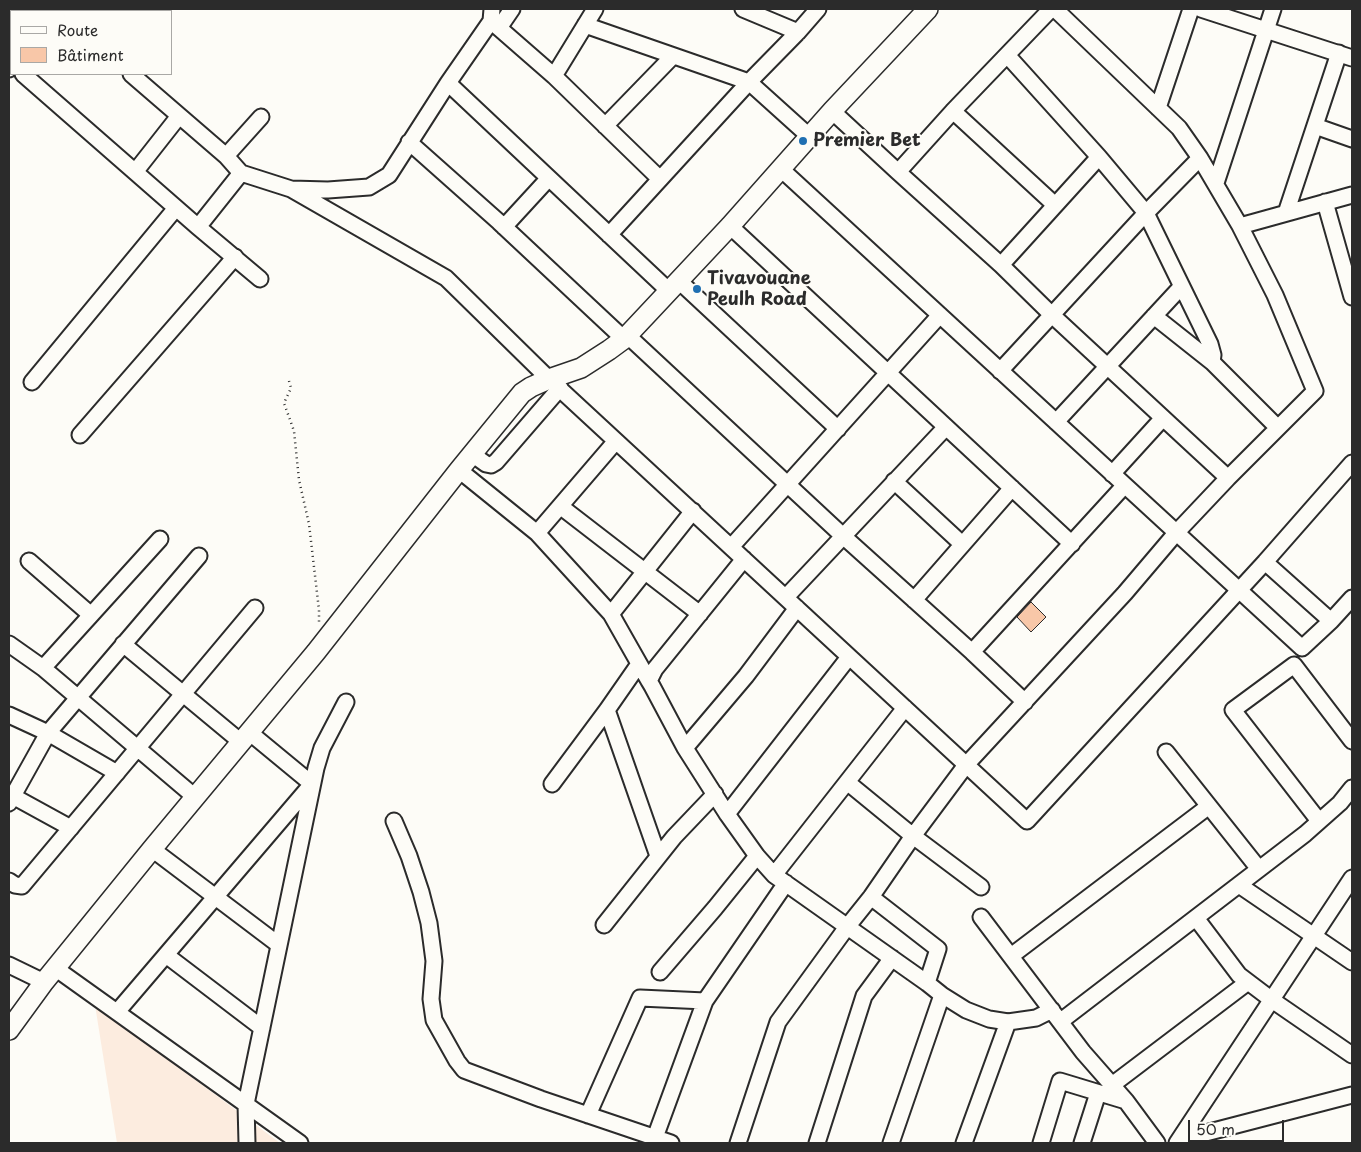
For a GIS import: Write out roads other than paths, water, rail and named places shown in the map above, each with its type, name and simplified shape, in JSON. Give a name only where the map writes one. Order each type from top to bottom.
[{"type":"main road","points":[[9,1030],[50,975],[316,652],[458,470],[522,393],[531,387],[554,384],[595,360],[625,337],[730,226],[832,110],[928,9]]},
{"type":"street","points":[[291,189],[328,190],[369,187],[389,175],[448,83],[494,19],[512,9]]},
{"type":"street","points":[[554,76],[595,9]]},
{"type":"street","points":[[743,9],[798,32]]},
{"type":"street","points":[[609,235],[818,9]]},
{"type":"street","points":[[898,172],[953,111],[1051,9]]},
{"type":"street","points":[[738,1143],[778,1022],[966,765],[1125,593],[1176,533],[1228,478],[1315,392],[1275,295],[1240,226],[1200,158],[1179,128],[1055,9]]},
{"type":"street","points":[[1158,108],[1192,9]]},
{"type":"street","points":[[1201,9],[1345,56],[1315,126],[1286,213]]},
{"type":"street","points":[[1216,183],[1273,9]]},
{"type":"street","points":[[494,19],[660,179]]},
{"type":"street","points":[[585,24],[749,82],[810,137]]},
{"type":"street","points":[[1007,55],[1146,212],[1210,344],[1213,355],[1212,362]]},
{"type":"street","points":[[605,126],[674,56]]},
{"type":"street","points":[[24,75],[260,279]]},
{"type":"street","points":[[132,75],[226,156],[241,173],[291,189],[446,278],[554,384],[1027,821],[1239,591],[1352,463]]},
{"type":"street","points":[[448,83],[609,235],[674,286],[838,429]]},
{"type":"street","points":[[832,110],[1001,265],[1107,367],[1228,478]]},
{"type":"street","points":[[953,111],[1056,205]]},
{"type":"street","points":[[135,172],[178,116]]},
{"type":"street","points":[[226,156],[261,118]]},
{"type":"street","points":[[1315,126],[1352,138]]},
{"type":"street","points":[[409,142],[788,484],[1025,702]]},
{"type":"street","points":[[1001,265],[1099,157]]},
{"type":"street","points":[[1000,371],[1146,212],[1200,158]]},
{"type":"street","points":[[781,169],[1302,648],[1352,598]]},
{"type":"street","points":[[198,227],[241,173]]},
{"type":"street","points":[[504,227],[549,178]]},
{"type":"street","points":[[1240,226],[1352,194]]},
{"type":"street","points":[[1324,202],[1352,297]]},
{"type":"street","points":[[32,382],[176,208]]},
{"type":"street","points":[[730,226],[1072,544]]},
{"type":"street","points":[[80,435],[235,257]]},
{"type":"street","points":[[1056,422],[1181,287]]},
{"type":"street","points":[[731,547],[940,315]]},
{"type":"street","points":[[1154,316],[1212,362],[1278,428]]},
{"type":"street","points":[[472,454],[486,464],[491,465],[496,462],[554,384]]},
{"type":"street","points":[[1112,474],[1163,418]]},
{"type":"street","points":[[786,598],[946,426]]},
{"type":"street","points":[[537,533],[616,440]]},
{"type":"street","points":[[458,470],[537,533],[611,614],[685,748],[727,814],[757,856],[780,879],[942,995],[966,1010],[989,1019],[1008,1022],[1056,1016],[1196,918],[1239,885],[1340,803],[1352,788]]},
{"type":"street","points":[[894,482],[962,544]]},
{"type":"street","points":[[972,652],[1124,486]]},
{"type":"street","points":[[914,600],[1012,488]]},
{"type":"street","points":[[560,506],[700,614]]},
{"type":"street","points":[[611,614],[693,511]]},
{"type":"street","points":[[43,668],[160,539]]},
{"type":"street","points":[[71,828],[10,797],[48,733],[199,556]]},
{"type":"street","points":[[649,682],[655,669],[744,559]]},
{"type":"street","points":[[29,561],[91,615]]},
{"type":"street","points":[[1265,562],[1331,621]]},
{"type":"street","points":[[9,881],[15,885],[22,886],[255,608]]},
{"type":"street","points":[[685,748],[746,676],[797,608]]},
{"type":"street","points":[[9,644],[43,668],[195,797]]},
{"type":"street","points":[[123,644],[183,693],[312,784]]},
{"type":"street","points":[[727,814],[849,657]]},
{"type":"street","points":[[552,784],[639,664]]},
{"type":"street","points":[[1319,821],[1232,710],[1294,665],[1352,741]]},
{"type":"street","points":[[247,1143],[246,1104],[312,784],[322,748],[346,702]]},
{"type":"street","points":[[654,1140],[706,1001],[780,879],[846,782],[904,708]]},
{"type":"street","points":[[607,710],[658,856]]},
{"type":"street","points":[[9,715],[48,733],[117,773]]},
{"type":"street","points":[[1166,752],[1258,869]]},
{"type":"street","points":[[846,782],[981,887]]},
{"type":"street","points":[[117,1012],[312,784]]},
{"type":"street","points":[[604,925],[674,836],[715,794]]},
{"type":"street","points":[[1011,956],[1208,806]]},
{"type":"street","points":[[394,821],[409,856],[429,923],[434,961],[431,999],[434,1020],[457,1062],[464,1070],[654,1140],[671,1143]]},
{"type":"street","points":[[152,849],[279,944]]},
{"type":"street","points":[[660,972],[757,856]]},
{"type":"street","points":[[1179,1143],[1352,878]]},
{"type":"street","points":[[1239,885],[1352,962]]},
{"type":"street","points":[[871,897],[938,949],[927,983]]},
{"type":"street","points":[[980,917],[1083,1052],[1126,1102],[1157,1143]]},
{"type":"street","points":[[1196,918],[1239,975],[1352,1055]]},
{"type":"street","points":[[166,955],[262,1028]]},
{"type":"street","points":[[817,1143],[864,996],[892,958]]},
{"type":"street","points":[[9,965],[50,975],[117,1012],[300,1143]]},
{"type":"street","points":[[1112,1085],[1248,982]]},
{"type":"street","points":[[891,1143],[942,995]]},
{"type":"street","points":[[588,1115],[640,998],[706,1001]]},
{"type":"street","points":[[964,1143],[1008,1022]]},
{"type":"street","points":[[1042,1143],[1060,1082],[1126,1102]]},
{"type":"street","points":[[1082,1143],[1098,1093]]},
{"type":"street","points":[[1179,1143],[1194,1136],[1352,1095]]},
{"type":"place","name":"Premier Bet","points":[[803,141]]},
{"type":"place","name":"Tivavouane Peulh Road","points":[[697,289]]}]
